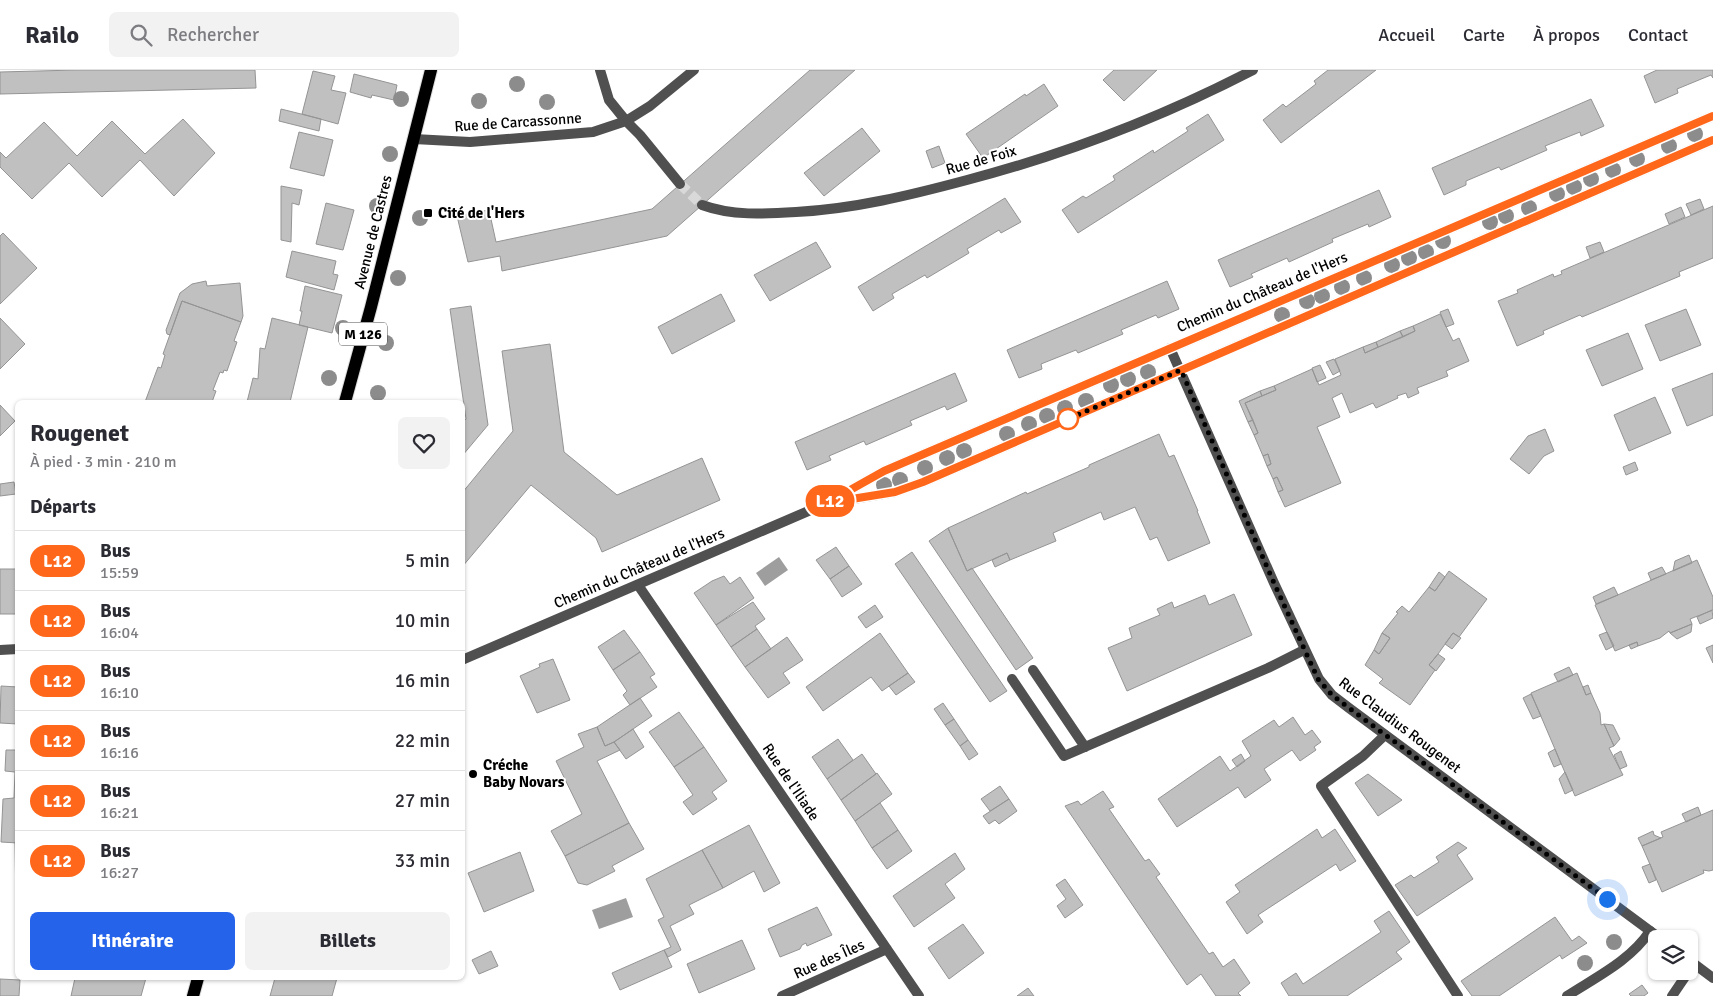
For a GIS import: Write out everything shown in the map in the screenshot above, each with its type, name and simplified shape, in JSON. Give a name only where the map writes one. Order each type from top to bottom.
[{"type":"main road","name":"Avenue de Castres","points":[[345,400],[432,70]]},
{"type":"main road","points":[[193,996],[197,980]]},
{"type":"street","points":[[600,70],[609,100],[680,184]]},
{"type":"street","name":"Rue de Carcassonne","points":[[414,139],[470,142],[593,132],[626,121],[650,106],[694,70]]},
{"type":"street","name":"Rue de Foix","points":[[702,205],[716,210],[745,214],[774,214],[832,210],[922,192],[1009,169],[1090,142],[1217,89],[1253,70]]},
{"type":"street","name":"Chemin du Château de l'Hers","points":[[465,659],[827,503],[884,471],[1713,116]]},
{"type":"street","name":"Chemin du Château de l'Hers","points":[[827,503],[895,492],[923,482],[1713,140]]},
{"type":"street","name":"Rue Claudius Rougenet","points":[[1170,348],[1318,679],[1332,695],[1649,930]]},
{"type":"street","name":"Rue de l'Iliade","points":[[638,585],[919,996]]},
{"type":"street","points":[[0,650],[15,649]]},
{"type":"street","points":[[1012,679],[1064,756],[1268,668],[1304,650]]},
{"type":"street","points":[[1033,670],[1085,747]]},
{"type":"street","points":[[1385,735],[1363,756],[1321,786],[1458,996]]},
{"type":"street","points":[[1567,996],[1624,959],[1641,944],[1648,934]]},
{"type":"street","name":"Rue des Îles","points":[[782,996],[887,949]]},
{"type":"street","points":[[1698,971],[1713,978]]},
{"type":"street","points":[[1672,996],[1682,980]]},
{"type":"shaded area","points":[[779,557],[788,570],[765,586],[756,573]]},
{"type":"shaded area","points":[[626,898],[633,917],[599,929],[592,910]]},
{"type":"building","points":[[255,70],[256,88],[0,94],[0,72]]},
{"type":"building","points":[[810,70],[855,70],[667,236],[502,271],[500,256],[468,262],[457,216],[489,210],[496,242],[652,209]]},
{"type":"building","points":[[1114,70],[1157,70],[1124,101],[1103,80]]},
{"type":"building","points":[[1328,70],[1376,70],[1281,143],[1263,120],[1283,104],[1286,107],[1316,84],[1314,81]]},
{"type":"building","points":[[1657,70],[1713,70],[1713,78],[1711,75],[1677,89],[1678,93],[1655,103],[1644,76]]},
{"type":"building","points":[[313,71],[335,76],[331,90],[346,93],[338,124],[302,114]]},
{"type":"building","points":[[354,74],[397,85],[394,100],[372,95],[371,98],[350,92]]},
{"type":"building","points":[[1044,84],[1058,106],[983,158],[966,134],[1025,94],[1026,96]]},
{"type":"building","points":[[1591,99],[1604,126],[1581,136],[1580,132],[1545,146],[1547,150],[1501,170],[1499,167],[1466,181],[1466,185],[1444,195],[1432,168]]},
{"type":"building","points":[[281,109],[321,119],[319,131],[279,121]]},
{"type":"building","points":[[1208,114],[1224,140],[1078,233],[1062,210],[1083,196],[1086,198],[1115,180],[1113,176],[1153,150],[1154,153],[1188,131],[1186,128]]},
{"type":"building","points":[[183,119],[215,153],[174,196],[140,160],[102,197],[69,163],[32,199],[0,167],[0,152],[6,158],[44,122],[77,156],[112,121],[145,154]]},
{"type":"building","points":[[862,128],[880,151],[824,196],[804,173]]},
{"type":"building","points":[[299,132],[333,140],[324,176],[290,168]]},
{"type":"building","points":[[939,146],[945,163],[932,168],[926,151]]},
{"type":"building","points":[[281,186],[302,190],[299,205],[292,203],[291,242],[281,240]]},
{"type":"building","points":[[1379,190],[1391,217],[1369,227],[1368,224],[1332,239],[1333,242],[1289,262],[1287,258],[1251,274],[1253,277],[1230,287],[1218,260]]},
{"type":"building","points":[[1005,198],[1021,222],[1001,233],[999,230],[967,249],[969,253],[927,278],[925,275],[892,294],[894,298],[873,311],[858,287]]},
{"type":"building","points":[[1700,199],[1704,209],[1691,215],[1686,204]]},
{"type":"building","points":[[326,203],[354,210],[343,250],[316,244]]},
{"type":"building","points":[[1713,206],[1713,258],[1679,272],[1680,276],[1582,317],[1580,315],[1543,331],[1544,334],[1517,346],[1498,301],[1518,293],[1517,290],[1553,274],[1554,277],[1562,274],[1561,271]]},
{"type":"building","points":[[1681,207],[1685,217],[1669,224],[1665,214]]},
{"type":"building","points":[[3,233],[37,268],[0,304],[0,236]]},
{"type":"building","points":[[816,242],[831,267],[770,301],[754,275]]},
{"type":"building","points":[[1600,242],[1604,252],[1590,258],[1586,247]]},
{"type":"building","points":[[292,251],[336,261],[333,274],[338,275],[334,290],[286,277]]},
{"type":"building","points":[[206,281],[207,286],[240,283],[243,316],[241,322],[182,301],[170,335],[167,334],[166,330],[180,293],[192,284]]},
{"type":"building","points":[[1167,281],[1179,309],[1158,318],[1156,315],[1121,330],[1123,334],[1078,353],[1076,350],[1041,364],[1042,369],[1019,378],[1007,350]]},
{"type":"building","points":[[305,286],[342,295],[332,333],[299,325]]},
{"type":"building","points":[[721,294],[735,321],[672,354],[658,327]]},
{"type":"building","points":[[182,301],[241,322],[234,341],[237,342],[227,371],[220,372],[213,390],[216,391],[213,400],[146,400],[158,367],[161,368],[165,355],[163,354]]},
{"type":"building","points":[[471,306],[488,425],[465,452],[465,400],[463,400],[450,309]]},
{"type":"building","points":[[1448,309],[1454,324],[1446,327],[1440,312]]},
{"type":"building","points":[[1686,309],[1701,345],[1660,361],[1645,325]]},
{"type":"building","points":[[1440,314],[1453,341],[1459,338],[1469,361],[1446,371],[1448,376],[1417,388],[1419,393],[1408,398],[1406,393],[1397,396],[1398,398],[1376,408],[1373,403],[1350,413],[1342,393],[1332,398],[1340,417],[1317,427],[1341,483],[1285,507],[1278,492],[1283,490],[1277,477],[1273,479],[1267,466],[1271,464],[1268,454],[1263,456],[1254,435],[1258,433],[1245,403],[1276,390],[1274,386],[1312,369],[1319,385],[1341,375],[1335,359],[1363,347],[1365,353],[1415,331],[1413,326]]},
{"type":"building","points":[[0,318],[25,344],[0,369]]},
{"type":"building","points":[[272,318],[308,327],[290,400],[248,400],[253,378],[258,379],[260,348],[265,349]]},
{"type":"building","points":[[1413,326],[1415,331],[1403,337],[1400,331]]},
{"type":"building","points":[[1400,331],[1403,337],[1378,347],[1376,342]]},
{"type":"building","points":[[1628,333],[1643,369],[1602,386],[1586,350]]},
{"type":"building","points":[[1376,342],[1378,347],[1365,353],[1363,347]]},
{"type":"building","points":[[550,344],[564,452],[617,495],[702,458],[720,500],[602,552],[596,538],[531,485],[465,563],[465,489],[513,431],[502,351]]},
{"type":"building","points":[[1334,359],[1340,371],[1333,375],[1326,362]]},
{"type":"building","points":[[1320,365],[1326,378],[1317,382],[1312,368]]},
{"type":"building","points":[[955,373],[967,401],[947,410],[945,406],[910,421],[912,425],[866,445],[864,441],[829,456],[831,460],[807,470],[795,442]]},
{"type":"building","points":[[1713,373],[1713,415],[1687,426],[1672,389]]},
{"type":"building","points":[[1274,386],[1276,390],[1262,396],[1260,391]]},
{"type":"building","points":[[1260,391],[1262,396],[1245,403],[1253,420],[1248,422],[1239,401]]},
{"type":"building","points":[[1655,397],[1671,433],[1629,451],[1614,415]]},
{"type":"building","points":[[0,405],[15,421],[0,436]]},
{"type":"building","points":[[1253,420],[1258,433],[1254,435],[1248,422]]},
{"type":"building","points":[[1545,429],[1554,451],[1544,456],[1529,474],[1510,459],[1528,436]]},
{"type":"building","points":[[1159,434],[1169,457],[1174,455],[1210,543],[1168,561],[1157,537],[1150,540],[1135,507],[1104,520],[1101,512],[1053,533],[1056,541],[1010,560],[1007,553],[967,571],[948,528],[1026,492],[1027,494],[1089,467],[1089,465]]},
{"type":"building","points":[[1268,454],[1271,464],[1267,466],[1263,456]]},
{"type":"building","points":[[1635,462],[1638,470],[1626,475],[1623,467]]},
{"type":"building","points":[[1277,477],[1283,490],[1278,492],[1273,479]]},
{"type":"building","points":[[14,482],[15,494],[0,496],[0,484]]},
{"type":"building","points":[[948,528],[967,571],[972,568],[1033,658],[1016,670],[929,541]]},
{"type":"building","points":[[836,547],[849,566],[830,579],[816,560]]},
{"type":"building","points":[[912,552],[1007,691],[990,702],[895,564]]},
{"type":"building","points":[[1007,553],[1010,560],[995,567],[992,560]]},
{"type":"building","points":[[1689,555],[1692,563],[1673,571],[1675,561]]},
{"type":"building","points":[[1697,560],[1713,597],[1713,610],[1690,619],[1692,624],[1670,633],[1669,631],[1660,638],[1638,646],[1637,642],[1615,651],[1595,605]]},
{"type":"building","points":[[849,566],[862,584],[842,597],[830,579]]},
{"type":"building","points":[[1662,567],[1666,574],[1651,580],[1648,573]]},
{"type":"building","points":[[0,569],[15,569],[15,614],[0,614]]},
{"type":"building","points":[[1449,571],[1487,599],[1459,637],[1453,633],[1429,665],[1435,670],[1410,705],[1379,683],[1383,679],[1365,665],[1374,650],[1379,654],[1390,638],[1382,633],[1398,613],[1396,612],[1402,606],[1409,612],[1429,587],[1435,591]]},
{"type":"building","points":[[1439,572],[1445,577],[1435,591],[1429,587]]},
{"type":"building","points":[[724,576],[730,584],[740,577],[754,598],[716,625],[694,593],[712,581]]},
{"type":"building","points":[[1614,587],[1618,595],[1596,604],[1593,597]]},
{"type":"building","points":[[1234,594],[1252,635],[1127,691],[1108,648],[1132,638],[1129,628],[1160,615],[1157,609],[1172,602],[1174,608],[1205,595],[1209,605]]},
{"type":"building","points":[[753,602],[765,619],[755,626],[757,629],[731,647],[716,625]]},
{"type":"building","points":[[875,605],[883,617],[866,628],[858,617]]},
{"type":"building","points":[[1712,610],[1713,618],[1700,624],[1697,617]]},
{"type":"building","points":[[1692,624],[1691,632],[1677,639],[1670,633]]},
{"type":"building","points":[[757,629],[771,649],[745,667],[731,647]]},
{"type":"building","points":[[624,630],[640,652],[613,670],[598,647]]},
{"type":"building","points":[[1607,632],[1614,646],[1606,650],[1599,635]]},
{"type":"building","points":[[880,633],[908,673],[882,691],[871,677],[823,711],[806,687]]},
{"type":"building","points":[[1382,633],[1390,638],[1379,654],[1374,650]]},
{"type":"building","points":[[1453,633],[1461,638],[1452,649],[1445,644]]},
{"type":"building","points":[[787,637],[803,660],[783,673],[790,683],[768,698],[745,667]]},
{"type":"building","points":[[1637,642],[1638,646],[1631,649],[1629,645]]},
{"type":"building","points":[[1713,645],[1713,663],[1706,648]]},
{"type":"building","points":[[640,652],[655,674],[650,677],[657,687],[630,705],[623,695],[627,691],[613,670]]},
{"type":"building","points":[[1438,654],[1445,659],[1436,671],[1429,665]]},
{"type":"building","points":[[553,659],[570,700],[537,713],[520,676],[540,667],[539,664]]},
{"type":"building","points":[[1569,667],[1573,675],[1558,682],[1554,674]]},
{"type":"building","points":[[908,673],[915,682],[896,695],[889,686]]},
{"type":"building","points":[[1577,673],[1586,695],[1591,693],[1600,713],[1601,725],[1604,724],[1614,746],[1609,748],[1623,775],[1575,796],[1531,693]]},
{"type":"building","points":[[1588,685],[1591,693],[1586,695],[1583,687]]},
{"type":"building","points":[[1,686],[15,687],[15,724],[0,723]]},
{"type":"building","points":[[1531,694],[1541,716],[1533,719],[1523,698]]},
{"type":"building","points":[[640,698],[652,716],[605,746],[597,727]]},
{"type":"building","points":[[943,703],[954,719],[945,725],[934,709]]},
{"type":"building","points":[[679,712],[704,747],[674,767],[649,732]]},
{"type":"building","points":[[1293,717],[1305,735],[1312,730],[1321,742],[1314,747],[1316,750],[1300,761],[1292,750],[1264,769],[1271,780],[1245,798],[1238,787],[1177,827],[1158,799],[1220,756],[1230,771],[1251,756],[1242,741],[1274,720],[1279,727]]},
{"type":"building","points":[[954,719],[968,740],[960,746],[945,725]]},
{"type":"building","points":[[1604,724],[1613,725],[1620,739],[1614,746]]},
{"type":"building","points":[[597,727],[605,746],[614,742],[620,750],[597,761],[629,823],[565,856],[551,831],[582,814],[556,761],[584,747],[578,734]]},
{"type":"building","points":[[633,729],[644,747],[626,759],[614,742]]},
{"type":"building","points":[[838,739],[853,760],[827,779],[812,757]]},
{"type":"building","points":[[968,740],[978,754],[969,760],[960,746]]},
{"type":"building","points":[[704,747],[727,781],[712,792],[717,799],[693,815],[683,802],[693,795],[674,767]]},
{"type":"building","points":[[1555,749],[1561,764],[1554,767],[1548,753]]},
{"type":"building","points":[[6,750],[15,750],[15,772],[5,771]]},
{"type":"building","points":[[1621,751],[1627,766],[1620,769],[1614,755]]},
{"type":"building","points":[[862,754],[876,774],[841,800],[827,779]]},
{"type":"building","points":[[1241,754],[1245,761],[1237,767],[1232,760]]},
{"type":"building","points":[[15,772],[15,843],[1,842],[3,799],[14,798]]},
{"type":"building","points":[[1565,772],[1573,790],[1565,794],[1559,779]]},
{"type":"building","points":[[877,773],[892,794],[855,821],[841,800]]},
{"type":"building","points":[[1368,774],[1402,800],[1378,816],[1355,783]]},
{"type":"building","points":[[1000,786],[1009,799],[990,811],[981,799]]},
{"type":"building","points":[[1103,791],[1114,807],[1109,809],[1145,861],[1149,859],[1160,874],[1156,877],[1209,954],[1213,952],[1223,967],[1234,959],[1250,983],[1238,993],[1241,996],[1216,996],[1201,974],[1187,985],[1065,806],[1078,801],[1081,805]]},
{"type":"building","points":[[1009,799],[1017,811],[999,824],[995,820],[989,824],[983,816]]},
{"type":"building","points":[[880,803],[898,830],[872,848],[855,821]]},
{"type":"building","points":[[1698,807],[1701,815],[1686,822],[1682,814]]},
{"type":"building","points":[[1713,810],[1713,870],[1703,870],[1704,873],[1662,892],[1642,846],[1663,837],[1661,832]]},
{"type":"building","points":[[629,823],[644,849],[612,866],[615,871],[587,885],[578,883],[565,856]]},
{"type":"building","points":[[749,825],[780,883],[764,892],[754,871],[723,888],[702,850]]},
{"type":"building","points":[[1317,829],[1322,838],[1335,829],[1356,861],[1340,871],[1336,864],[1258,915],[1263,922],[1247,934],[1226,902],[1240,892],[1235,885]]},
{"type":"building","points":[[898,830],[912,851],[887,869],[872,848]]},
{"type":"building","points":[[1653,831],[1654,835],[1661,838],[1642,846],[1638,838]]},
{"type":"building","points":[[1458,842],[1467,848],[1457,855],[1473,879],[1417,916],[1395,885],[1411,875],[1414,878],[1439,862],[1436,857]]},
{"type":"building","points":[[702,850],[723,888],[689,905],[694,914],[670,926],[681,950],[668,957],[664,950],[671,947],[658,920],[664,917],[646,879]]},
{"type":"building","points":[[520,852],[534,891],[484,912],[468,873]]},
{"type":"building","points":[[955,853],[965,869],[945,884],[955,898],[914,927],[893,896]]},
{"type":"building","points":[[1650,864],[1656,880],[1649,883],[1642,867]]},
{"type":"building","points":[[1065,879],[1083,905],[1065,918],[1057,906],[1066,899],[1056,885]]},
{"type":"building","points":[[817,907],[832,935],[807,946],[806,943],[800,949],[780,957],[768,929]]},
{"type":"building","points":[[1389,911],[1410,942],[1396,952],[1402,959],[1347,996],[1289,996],[1281,983],[1296,973],[1303,984],[1381,932],[1374,921]]},
{"type":"building","points":[[1555,917],[1572,941],[1579,936],[1587,943],[1562,959],[1560,955],[1499,996],[1472,996],[1461,981]]},
{"type":"building","points":[[963,924],[984,953],[949,979],[928,948]]},
{"type":"building","points":[[742,940],[755,969],[699,993],[687,964]]},
{"type":"building","points":[[664,950],[672,967],[620,990],[612,973]]},
{"type":"building","points":[[491,951],[498,966],[479,974],[472,960]]},
{"type":"building","points":[[0,979],[20,980],[19,996],[0,996]]},
{"type":"building","points":[[75,980],[145,980],[141,996],[71,996]]},
{"type":"building","points":[[274,980],[336,980],[332,996],[270,996]]},
{"type":"building","points":[[1642,985],[1648,993],[1644,996],[1631,996],[1629,994]]},
{"type":"building","points":[[1028,988],[1034,996],[1017,996]]},
{"type":"tunnel","points":[[680,184],[702,205]]},
{"type":"bus line","name":"L12","points":[[1713,116],[884,471],[827,503],[895,492],[923,482],[1713,140]]},
{"type":"place","name":"Cité de l'Hers","points":[[428,213]]},
{"type":"place","name":"Créche Baby Novars","points":[[473,774]]},
{"type":"route","points":[[1068,419],[1061,422],[1181,370],[1318,679],[1332,695],[1349,708],[1607,899]]}]
